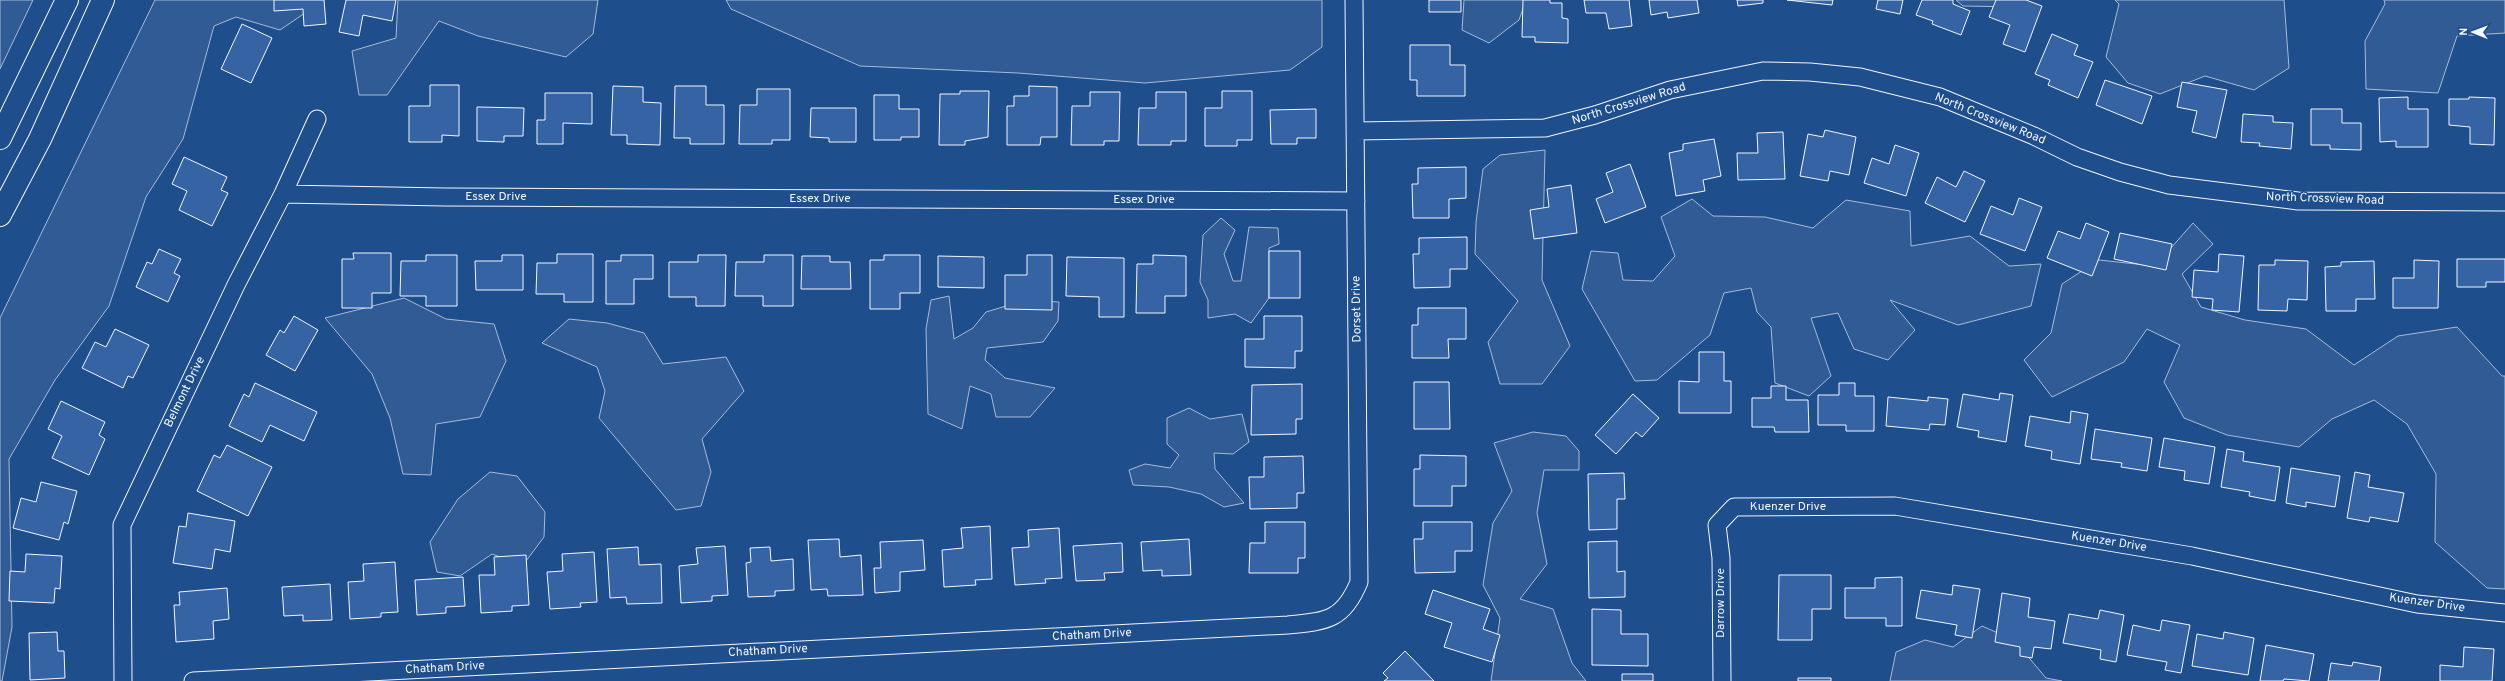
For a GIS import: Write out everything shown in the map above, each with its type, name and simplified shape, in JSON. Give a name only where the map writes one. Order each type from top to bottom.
[{"type":"highway","points":[[0,138],[67,0]]},
{"type":"highway","points":[[0,215],[40,139],[103,0]]},
{"type":"street","name":"Dorset Drive","points":[[1341,612],[1352,599],[1359,582],[1354,0]]},
{"type":"street","name":"North Crossview Road","points":[[1356,131],[1545,128],[1595,115],[1670,90],[1764,71],[1810,72],[1860,77],[1940,97],[2034,136],[2077,157],[2120,172],[2169,185],[2298,201],[2505,202]]},
{"type":"street","name":"Belmont Drive","points":[[123,681],[122,525],[236,285],[283,194],[317,119]]},
{"type":"street","name":"Essex Drive","points":[[283,194],[453,197],[1356,201]]},
{"type":"street","name":"Kuenzer Drive","points":[[1717,525],[1734,507],[1895,506],[2192,556],[2417,604],[2505,613]]},
{"type":"street","name":"Darrow Drive","points":[[1717,525],[1721,558],[1722,681]]},
{"type":"street","name":"Chatham Drive","points":[[193,681],[1288,625],[1318,622],[1330,619],[1341,612]]},
{"type":"shaded area","points":[[0,0],[33,0],[0,69]]},
{"type":"shaded area","points":[[155,0],[324,0],[280,30],[236,17],[214,26],[183,139],[146,197],[109,306],[55,380],[9,459],[12,627],[2,681],[0,681],[0,318]]},
{"type":"shaded area","points":[[398,0],[598,0],[593,34],[566,57],[478,36],[439,21],[387,95],[359,95],[352,51],[396,38]]},
{"type":"shaded area","points":[[726,0],[1322,0],[1322,47],[1290,70],[1145,83],[1018,73],[860,66],[731,9]]},
{"type":"shaded area","points":[[1464,0],[1526,0],[1519,20],[1489,43],[1462,30]]},
{"type":"shaded area","points":[[1956,0],[2025,0],[2019,7],[1963,6]]},
{"type":"shaded area","points":[[2115,0],[2284,0],[2289,68],[2254,90],[2205,76],[2160,94],[2128,83],[2106,57],[2119,4]]},
{"type":"shaded area","points":[[2384,0],[2505,0],[2505,33],[2457,36],[2438,93],[2366,89],[2365,41],[2385,4]]},
{"type":"shaded area","points":[[1545,150],[1542,280],[1570,346],[1542,384],[1500,384],[1488,342],[1518,301],[1475,254],[1476,222],[1483,169],[1500,155]]},
{"type":"shaded area","points":[[1692,199],[1713,216],[1765,217],[1813,228],[1846,200],[1910,211],[1911,246],[1970,236],[2009,266],[2041,264],[2031,306],[1958,325],[1890,300],[1915,330],[1888,360],[1854,349],[1838,313],[1811,318],[1831,376],[1809,396],[1775,383],[1771,327],[1757,312],[1751,288],[1724,293],[1710,335],[1657,380],[1635,381],[1582,289],[1591,251],[1618,253],[1623,280],[1653,281],[1675,256],[1661,217]]},
{"type":"shaded area","points":[[1221,218],[1235,230],[1224,254],[1233,281],[1241,281],[1249,227],[1278,228],[1279,244],[1269,248],[1269,298],[1251,323],[1235,314],[1208,318],[1208,300],[1200,282],[1203,235]]},
{"type":"shaded area","points":[[2193,223],[2213,244],[2182,274],[2201,307],[2245,320],[2306,329],[2354,365],[2398,336],[2457,327],[2502,376],[2505,376],[2505,589],[2487,588],[2435,542],[2436,474],[2407,424],[2374,400],[2332,419],[2299,447],[2227,435],[2184,418],[2164,382],[2180,345],[2147,329],[2124,362],[2052,397],[2024,360],[2051,333],[2062,284],[2099,260],[2155,266]]},
{"type":"shaded area","points":[[949,296],[954,339],[973,328],[986,312],[1026,300],[1059,302],[1058,321],[1043,342],[987,348],[985,360],[1005,378],[1055,388],[1030,417],[996,417],[991,394],[970,386],[962,429],[928,414],[926,329],[931,300]]},
{"type":"shaded area","points":[[404,298],[446,319],[494,324],[506,361],[480,417],[436,424],[431,475],[403,474],[390,418],[372,374],[325,318]]},
{"type":"shaded area","points":[[569,319],[607,323],[644,333],[663,364],[726,357],[744,391],[702,439],[711,472],[701,506],[676,510],[599,418],[605,391],[597,367],[542,343]]},
{"type":"shaded area","points":[[1189,408],[1210,419],[1242,414],[1249,442],[1233,454],[1214,453],[1215,469],[1244,503],[1224,507],[1201,494],[1169,487],[1133,485],[1129,470],[1145,464],[1170,468],[1179,455],[1167,444],[1167,418]]},
{"type":"shaded area","points":[[1533,432],[1566,436],[1579,451],[1579,470],[1544,470],[1537,513],[1547,564],[1520,599],[1553,609],[1572,663],[1586,681],[1491,681],[1500,618],[1483,585],[1493,523],[1512,491],[1494,443]]},
{"type":"shaded area","points":[[490,472],[517,476],[545,512],[544,537],[523,565],[492,554],[460,576],[437,572],[430,542],[458,499]]},
{"type":"shaded area","points":[[1982,626],[2014,640],[2046,678],[2062,681],[1890,681],[1896,652],[1925,640],[1953,647]]},
{"type":"building","points":[[274,0],[324,0],[326,24],[304,26],[303,9],[274,11]]},
{"type":"building","points":[[346,0],[396,0],[392,21],[363,15],[359,36],[339,32]]},
{"type":"building","points":[[1429,0],[1461,0],[1461,12],[1429,12]]},
{"type":"building","points":[[1523,0],[1550,0],[1550,3],[1562,3],[1562,18],[1568,19],[1568,43],[1535,42],[1535,37],[1522,37]]},
{"type":"building","points":[[1584,0],[1629,0],[1632,26],[1609,29],[1606,13],[1586,13]]},
{"type":"building","points":[[1649,0],[1697,0],[1699,13],[1668,18],[1667,12],[1651,15]]},
{"type":"building","points":[[1737,0],[1763,0],[1763,3],[1738,6]]},
{"type":"building","points":[[1787,0],[1833,0],[1832,5]]},
{"type":"building","points":[[1878,0],[1903,0],[1900,14],[1876,9]]},
{"type":"building","points":[[1922,0],[1953,0],[1953,4],[1970,11],[1961,35],[1932,24],[1933,21],[1916,15]]},
{"type":"building","points":[[1996,0],[2026,0],[2042,6],[2025,52],[2003,44],[2010,25],[1989,17]]},
{"type":"building","points":[[242,24],[272,38],[251,83],[221,69]]},
{"type":"building","points":[[2052,34],[2078,45],[2074,55],[2093,62],[2078,98],[2048,85],[2050,80],[2035,74]]},
{"type":"building","points":[[1410,45],[1450,45],[1450,65],[1465,65],[1465,96],[1417,96],[1417,80],[1410,80]]},
{"type":"building","points":[[2105,80],[2152,96],[2142,124],[2096,105]]},
{"type":"building","points":[[2182,82],[2227,90],[2216,138],[2192,132],[2197,111],[2177,107]]},
{"type":"building","points":[[430,85],[459,85],[459,136],[442,135],[442,142],[409,142],[409,106],[430,106]]},
{"type":"building","points":[[613,86],[643,87],[643,102],[661,103],[660,145],[627,144],[627,135],[611,135]]},
{"type":"building","points":[[675,86],[706,86],[706,105],[724,105],[724,144],[690,144],[690,138],[674,138]]},
{"type":"building","points":[[1029,86],[1057,87],[1057,137],[1041,137],[1040,145],[1007,145],[1007,106],[1014,106],[1014,96],[1029,96]]},
{"type":"building","points":[[757,89],[790,89],[790,140],[772,140],[772,144],[739,144],[740,105],[757,105]]},
{"type":"building","points":[[960,91],[989,91],[988,137],[965,141],[965,145],[939,145],[940,94],[960,94]]},
{"type":"building","points":[[1222,91],[1252,91],[1252,140],[1237,140],[1237,146],[1205,146],[1205,108],[1222,108]]},
{"type":"building","points":[[1090,92],[1120,92],[1119,141],[1104,141],[1104,145],[1071,145],[1072,106],[1090,106]]},
{"type":"building","points":[[1156,92],[1186,92],[1186,141],[1171,141],[1171,145],[1138,145],[1139,108],[1156,108]]},
{"type":"building","points":[[545,93],[592,93],[592,124],[563,123],[563,144],[537,144],[537,120],[545,120]]},
{"type":"building","points":[[874,95],[899,95],[899,109],[919,109],[919,137],[901,137],[901,140],[874,140]]},
{"type":"building","points":[[2408,97],[2408,109],[2428,109],[2428,147],[2396,147],[2396,141],[2380,142],[2379,98]]},
{"type":"building","points":[[2469,97],[2495,98],[2494,145],[2470,144],[2470,127],[2449,125],[2449,99],[2469,99]]},
{"type":"building","points":[[477,107],[524,108],[523,136],[504,136],[504,142],[477,141]]},
{"type":"building","points":[[811,108],[856,108],[856,142],[829,142],[829,138],[810,137]]},
{"type":"building","points":[[1316,109],[1316,138],[1297,138],[1297,144],[1271,144],[1270,110]]},
{"type":"building","points":[[2311,109],[2342,109],[2342,123],[2361,123],[2361,150],[2330,149],[2330,145],[2311,145]]},
{"type":"building","points":[[2243,114],[2273,116],[2273,122],[2293,123],[2291,149],[2259,146],[2260,143],[2241,142]]},
{"type":"building","points":[[1825,130],[1856,137],[1849,175],[1830,171],[1828,181],[1800,176],[1808,134],[1823,137]]},
{"type":"building","points":[[1783,132],[1785,179],[1738,180],[1737,153],[1758,153],[1757,133]]},
{"type":"building","points":[[1714,139],[1721,176],[1703,180],[1705,191],[1676,196],[1669,153],[1683,150],[1683,144]]},
{"type":"building","points":[[1895,145],[1919,153],[1906,196],[1864,183],[1872,158],[1889,164]]},
{"type":"building","points":[[184,157],[227,177],[221,190],[228,193],[212,226],[179,210],[187,191],[172,184]]},
{"type":"building","points":[[1630,164],[1646,207],[1605,223],[1596,199],[1613,192],[1606,173]]},
{"type":"building","points":[[1466,167],[1466,198],[1449,199],[1449,218],[1413,218],[1412,184],[1418,184],[1418,168]]},
{"type":"building","points":[[1964,171],[1985,181],[1965,222],[1925,203],[1937,177],[1956,187]]},
{"type":"building","points":[[1571,185],[1577,233],[1534,239],[1530,210],[1549,207],[1547,189]]},
{"type":"building","points":[[2019,198],[2042,207],[2025,251],[1980,234],[1991,206],[2013,215]]},
{"type":"building","points":[[2086,223],[2109,232],[2092,276],[2047,258],[2058,231],[2080,239]]},
{"type":"building","points":[[2120,233],[2172,244],[2166,270],[2114,259]]},
{"type":"building","points":[[1467,237],[1467,269],[1450,269],[1450,287],[1414,288],[1413,254],[1419,254],[1419,238]]},
{"type":"building","points":[[159,249],[181,259],[174,273],[180,276],[168,302],[136,287],[147,262],[152,264]]},
{"type":"building","points":[[1269,251],[1300,251],[1300,298],[1269,298]]},
{"type":"building","points":[[353,253],[391,253],[391,293],[372,293],[372,308],[342,308],[342,259],[354,259]]},
{"type":"building","points":[[557,254],[593,254],[593,302],[564,302],[564,294],[536,294],[537,263],[557,263]]},
{"type":"building","points":[[2219,254],[2244,256],[2239,312],[2212,310],[2213,299],[2192,297],[2194,270],[2218,272]]},
{"type":"building","points":[[426,255],[457,255],[457,306],[426,306],[426,296],[400,296],[401,261],[426,261]]},
{"type":"building","points":[[502,255],[523,255],[523,290],[476,290],[475,261],[502,261]]},
{"type":"building","points":[[621,255],[653,255],[653,279],[634,279],[634,304],[606,304],[606,261],[621,261]]},
{"type":"building","points":[[698,255],[726,255],[725,306],[696,306],[696,297],[669,297],[669,262],[698,262]]},
{"type":"building","points":[[764,255],[793,255],[793,306],[763,306],[763,296],[735,296],[736,262],[764,262]]},
{"type":"building","points":[[884,255],[920,255],[920,293],[900,293],[900,309],[870,309],[870,260],[884,260]]},
{"type":"building","points":[[1027,255],[1052,255],[1052,310],[1005,309],[1005,275],[1027,275]]},
{"type":"building","points":[[1153,255],[1186,256],[1186,296],[1165,296],[1165,313],[1136,313],[1137,264],[1153,264]]},
{"type":"building","points":[[802,256],[830,256],[830,262],[850,262],[851,289],[801,289]]},
{"type":"building","points":[[938,256],[984,257],[984,288],[938,287]]},
{"type":"building","points":[[1067,257],[1124,258],[1124,317],[1099,317],[1099,297],[1066,296]]},
{"type":"building","points":[[2457,259],[2505,259],[2505,282],[2486,282],[2486,287],[2457,287]]},
{"type":"building","points":[[2275,260],[2308,261],[2307,300],[2288,299],[2287,311],[2258,310],[2259,265],[2275,265]]},
{"type":"building","points":[[2414,260],[2439,261],[2438,308],[2393,308],[2393,278],[2414,278]]},
{"type":"building","points":[[2374,261],[2375,299],[2356,299],[2356,311],[2326,311],[2325,267],[2341,266],[2341,262]]},
{"type":"building","points":[[1418,308],[1466,308],[1466,339],[1448,339],[1449,358],[1412,358],[1412,325],[1418,325]]},
{"type":"building","points":[[294,316],[318,330],[295,371],[266,355],[280,330],[284,333]]},
{"type":"building","points":[[1264,316],[1302,316],[1302,351],[1295,351],[1295,368],[1245,367],[1245,339],[1264,339]]},
{"type":"building","points":[[115,329],[149,345],[133,378],[128,376],[123,388],[82,368],[95,342],[106,347]]},
{"type":"building","points":[[1699,352],[1724,352],[1724,381],[1731,381],[1731,413],[1679,413],[1679,381],[1699,382]]},
{"type":"building","points":[[1414,382],[1449,382],[1450,429],[1414,429]]},
{"type":"building","points":[[255,383],[317,412],[304,441],[270,425],[262,442],[229,426],[244,394],[249,397]]},
{"type":"building","points":[[1839,383],[1855,383],[1855,396],[1874,396],[1874,431],[1846,431],[1846,425],[1818,425],[1818,395],[1839,395]]},
{"type":"building","points":[[1302,384],[1302,419],[1296,419],[1296,434],[1251,435],[1252,385]]},
{"type":"building","points":[[1771,386],[1786,386],[1786,400],[1808,400],[1809,432],[1775,432],[1774,427],[1752,427],[1752,398],[1771,398]]},
{"type":"building","points":[[2000,393],[2013,395],[2006,442],[1978,437],[1979,431],[1957,427],[1963,394],[1999,400]]},
{"type":"building","points":[[1633,394],[1659,418],[1642,437],[1636,432],[1616,454],[1595,435]]},
{"type":"building","points":[[1888,397],[1928,401],[1928,397],[1948,399],[1945,425],[1930,424],[1929,430],[1886,426]]},
{"type":"building","points":[[61,401],[105,422],[99,435],[105,439],[89,475],[52,458],[62,436],[48,429]]},
{"type":"building","points":[[2071,411],[2088,414],[2080,464],[2051,459],[2052,451],[2025,446],[2030,416],[2070,423]]},
{"type":"building","points":[[2095,429],[2152,438],[2147,471],[2121,467],[2122,463],[2091,459]]},
{"type":"building","points":[[2164,438],[2215,447],[2209,484],[2184,480],[2185,471],[2159,467]]},
{"type":"building","points":[[227,445],[272,467],[248,516],[197,491],[214,455],[220,458]]},
{"type":"building","points":[[2227,449],[2244,452],[2243,461],[2280,467],[2275,501],[2249,496],[2250,492],[2221,487]]},
{"type":"building","points":[[1420,455],[1466,456],[1466,486],[1452,486],[1452,506],[1414,506],[1414,469],[1420,469]]},
{"type":"building","points":[[1303,456],[1304,493],[1297,493],[1297,508],[1250,509],[1249,477],[1264,477],[1264,457]]},
{"type":"building","points":[[2291,468],[2340,476],[2335,507],[2306,502],[2306,507],[2286,503]]},
{"type":"building","points":[[2355,472],[2370,475],[2368,487],[2404,493],[2398,522],[2370,517],[2369,522],[2347,518]]},
{"type":"building","points":[[1624,473],[1625,499],[1617,499],[1617,529],[1589,530],[1588,474]]},
{"type":"building","points":[[41,482],[77,491],[68,524],[64,522],[59,540],[13,528],[21,498],[36,502]]},
{"type":"building","points":[[188,513],[235,521],[230,552],[215,549],[212,569],[173,563],[179,526],[186,527]]},
{"type":"building","points":[[1265,522],[1305,522],[1305,558],[1298,558],[1298,573],[1249,573],[1250,543],[1265,543]]},
{"type":"building","points":[[1423,522],[1472,522],[1472,551],[1455,551],[1455,572],[1415,573],[1414,539],[1423,539]]},
{"type":"building","points":[[990,526],[992,579],[975,580],[976,585],[944,587],[942,550],[963,548],[961,528]]},
{"type":"building","points":[[1059,528],[1062,578],[1045,579],[1046,583],[1015,585],[1012,548],[1029,547],[1028,530]]},
{"type":"building","points":[[839,539],[840,557],[861,555],[863,595],[828,596],[827,589],[811,590],[808,540]]},
{"type":"building","points":[[1189,539],[1191,575],[1162,576],[1162,570],[1143,571],[1141,542]]},
{"type":"building","points":[[923,540],[925,570],[900,572],[900,591],[875,593],[874,568],[881,568],[880,542]]},
{"type":"building","points":[[1617,541],[1617,572],[1625,571],[1625,597],[1589,598],[1588,542]]},
{"type":"building","points":[[1122,543],[1123,572],[1104,573],[1105,580],[1076,581],[1073,546]]},
{"type":"building","points":[[725,546],[728,595],[712,596],[712,601],[681,603],[679,566],[698,564],[696,548]]},
{"type":"building","points":[[638,547],[639,565],[661,564],[662,603],[627,604],[626,597],[610,598],[607,549]]},
{"type":"building","points":[[770,547],[771,561],[793,559],[794,590],[775,591],[775,596],[748,597],[746,563],[751,562],[750,548]]},
{"type":"building","points":[[594,552],[597,602],[580,603],[581,607],[550,609],[547,572],[563,571],[562,554]]},
{"type":"building","points":[[26,554],[62,556],[60,589],[55,588],[54,603],[9,601],[10,571],[25,572]]},
{"type":"building","points":[[526,555],[529,605],[512,606],[512,611],[481,613],[479,575],[495,575],[494,557]]},
{"type":"building","points":[[395,562],[398,612],[381,613],[381,617],[350,619],[348,582],[364,581],[363,564]]},
{"type":"building","points":[[1779,575],[1831,575],[1831,609],[1812,609],[1812,640],[1778,640]]},
{"type":"building","points":[[463,577],[465,606],[446,607],[446,613],[417,615],[415,580]]},
{"type":"building","points":[[1902,577],[1902,626],[1886,626],[1886,618],[1845,618],[1845,588],[1875,588],[1875,578]]},
{"type":"building","points":[[330,584],[332,620],[303,621],[303,615],[284,616],[282,587]]},
{"type":"building","points":[[1953,585],[1980,589],[1972,638],[1955,635],[1957,625],[1916,618],[1921,590],[1952,595]]},
{"type":"building","points":[[227,588],[229,619],[213,621],[214,639],[176,642],[174,605],[180,605],[179,592]]},
{"type":"building","points":[[1433,590],[1490,609],[1483,629],[1500,635],[1492,662],[1444,647],[1452,623],[1425,614]]},
{"type":"building","points":[[2002,593],[2030,598],[2028,617],[2055,621],[2051,649],[2034,647],[2032,658],[2020,656],[2020,647],[1995,642]]},
{"type":"building","points":[[1592,609],[1621,610],[1621,634],[1648,634],[1648,666],[1592,665]]},
{"type":"building","points":[[2100,610],[2124,615],[2116,662],[2100,659],[2101,650],[2063,643],[2069,614],[2098,619]]},
{"type":"building","points":[[2162,620],[2190,625],[2181,673],[2165,670],[2167,662],[2127,655],[2133,625],[2160,631]]},
{"type":"building","points":[[57,632],[58,651],[64,651],[65,678],[30,680],[29,633]]},
{"type":"building","points":[[2224,632],[2254,638],[2248,675],[2192,666],[2197,634],[2223,639]]},
{"type":"building","points":[[2266,645],[2314,654],[2309,681],[2284,679],[2283,681],[2260,681]]},
{"type":"building","points":[[2464,647],[2494,649],[2492,681],[2440,681],[2440,665],[2463,667]]},
{"type":"building","points":[[1405,651],[1434,681],[1384,681],[1388,678],[1383,673]]},
{"type":"building","points":[[2353,662],[2381,667],[2379,681],[2328,681],[2331,663],[2352,666]]},
{"type":"building","points":[[1622,674],[1653,674],[1653,681],[1622,681]]},
{"type":"building","points":[[1798,678],[1831,678],[1831,681],[1798,681]]}]
